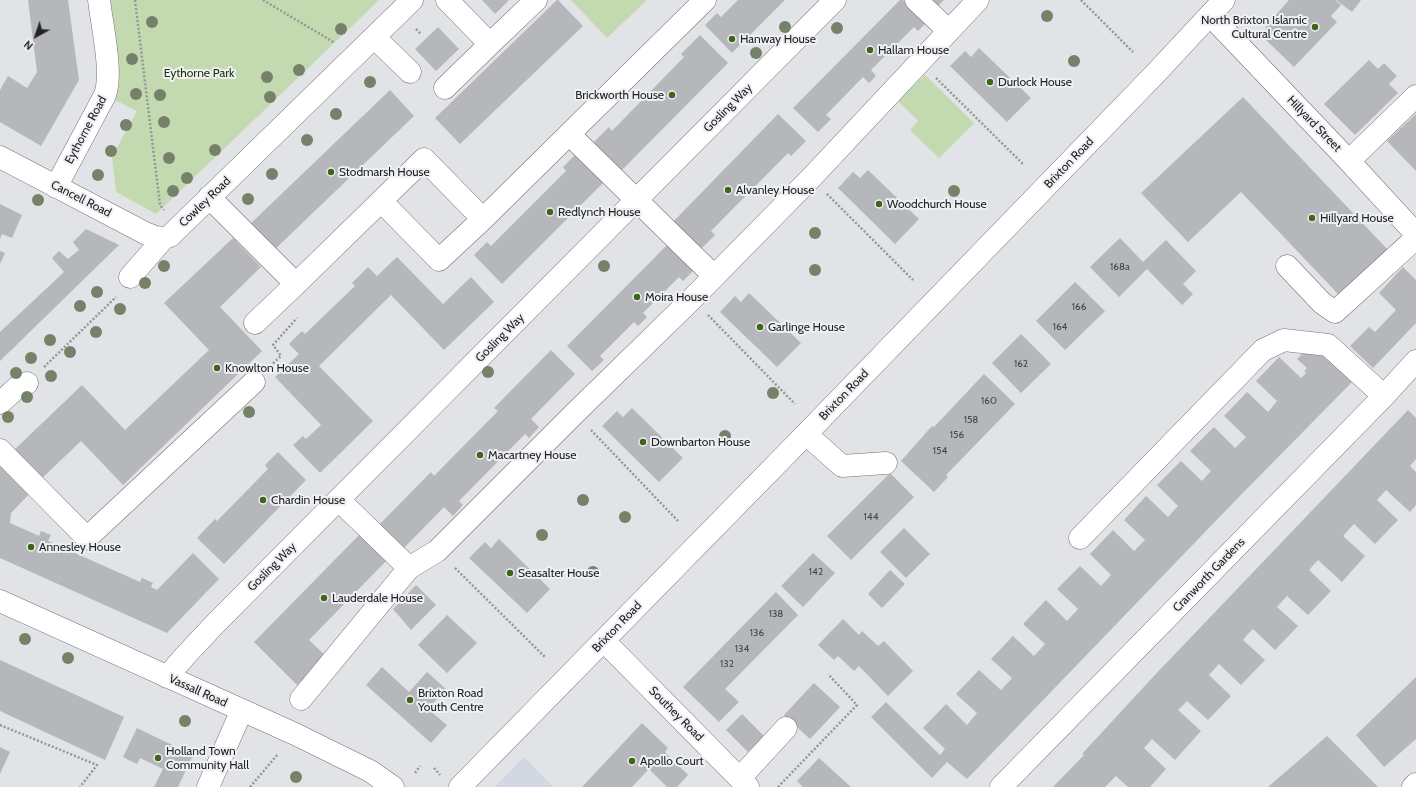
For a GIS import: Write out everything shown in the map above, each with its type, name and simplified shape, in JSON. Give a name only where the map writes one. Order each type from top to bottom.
[{"type":"main road","name":"Eythorne Road","points":[[56,187],[108,88],[108,66],[99,0]]},
{"type":"main road","name":"Cowley Road","points":[[130,277],[164,238],[170,236],[412,0]]},
{"type":"main road","points":[[447,0],[490,44]]},
{"type":"main road","points":[[445,88],[536,0]]},
{"type":"main road","points":[[381,201],[439,260],[484,219],[705,0]]},
{"type":"main road","name":"Gosling Way","points":[[167,677],[215,624],[836,0]]},
{"type":"main road","points":[[916,0],[949,31]]},
{"type":"main road","points":[[301,699],[409,568],[437,551],[692,299],[811,178],[978,0]]},
{"type":"main road","name":"Hillyard Street","points":[[1217,8],[1349,161],[1416,234]]},
{"type":"main road","name":"Brixton Road","points":[[460,787],[806,434],[1217,8]]},
{"type":"main road","points":[[374,37],[410,72]]},
{"type":"main road","points":[[1349,161],[1416,96]]},
{"type":"main road","points":[[570,134],[714,276]]},
{"type":"main road","name":"Cancell Road","points":[[0,157],[155,237],[164,238]]},
{"type":"main road","points":[[255,323],[424,159],[484,219]]},
{"type":"main road","points":[[209,197],[296,284]]},
{"type":"main road","points":[[1287,266],[1322,303],[1335,312],[1416,238]]},
{"type":"main road","points":[[1080,538],[1263,350],[1284,340],[1328,345],[1384,396]]},
{"type":"main road","name":"Cranworth Gardens","points":[[1001,787],[1384,396],[1416,361]]},
{"type":"main road","points":[[0,450],[87,538],[254,382]]},
{"type":"main road","points":[[0,403],[20,384],[27,383]]},
{"type":"main road","points":[[806,434],[842,466],[886,463]]},
{"type":"main road","points":[[339,500],[409,568]]},
{"type":"main road","name":"Vassall Road","points":[[0,601],[242,710],[370,771],[393,787]]},
{"type":"main road","name":"Southey Road","points":[[604,641],[744,783]]},
{"type":"main road","points":[[208,787],[242,710]]},
{"type":"main road","points":[[744,783],[786,728]]},
{"type":"main road","points":[[1413,787],[1416,784]]},
{"type":"path","points":[[135,0],[160,205],[164,210]]},
{"type":"path","points":[[263,0],[337,44]]},
{"type":"path","points":[[1081,0],[1133,52]]},
{"type":"path","points":[[920,63],[1024,165]]},
{"type":"path","points":[[811,178],[913,280]]},
{"type":"path","points":[[27,383],[125,287],[130,277]]},
{"type":"path","points":[[692,299],[794,404]]},
{"type":"path","points":[[254,382],[281,356],[273,345],[298,318]]},
{"type":"path","points":[[575,413],[678,521]]},
{"type":"path","points":[[437,551],[546,658]]},
{"type":"path","points":[[778,787],[857,705],[828,674]]},
{"type":"path","points":[[0,725],[97,765],[80,787]]},
{"type":"path","points":[[250,787],[278,754]]},
{"type":"path","points":[[415,773],[420,766]]},
{"type":"path","points":[[434,768],[440,776]]},
{"type":"shaded area","points":[[524,757],[553,787],[495,787]]},
{"type":"green space","name":"Eythorne Park","points":[[109,0],[379,0],[156,214],[116,192],[112,157],[137,111],[113,99],[119,88],[119,82]]},
{"type":"green space","points":[[571,0],[647,0],[607,38]]},
{"type":"green space","points":[[925,75],[974,123],[939,158],[910,130],[918,121],[898,101]]},
{"type":"building","points":[[28,0],[68,0],[79,80],[41,146],[0,122],[0,90],[8,76],[27,88],[37,72]]},
{"type":"building","points":[[482,0],[509,0],[495,14]]},
{"type":"building","points":[[557,0],[583,26],[460,144],[435,118]]},
{"type":"building","name":"Hanway House","points":[[738,0],[785,0],[732,53],[705,25],[717,13],[721,17]]},
{"type":"building","name":"Hallam House","points":[[900,0],[903,0],[926,23],[918,31],[914,27],[871,70],[876,76],[869,83],[863,77],[826,115],[831,119],[818,132],[793,108]]},
{"type":"building","points":[[921,0],[944,0],[933,11]]},
{"type":"building","points":[[1289,0],[1335,0],[1341,5],[1331,16],[1337,22],[1294,67],[1266,40],[1266,26]]},
{"type":"building","points":[[1336,0],[1361,0],[1352,12]]},
{"type":"building","points":[[438,27],[459,49],[436,71],[415,49]]},
{"type":"building","name":"Brickworth House","points":[[700,35],[728,63],[619,173],[591,145],[609,127],[612,131],[684,57],[681,54]]},
{"type":"building","name":"Durlock House","points":[[979,48],[1031,98],[1007,122],[950,66],[965,51],[971,57]]},
{"type":"building","points":[[1369,60],[1378,69],[1384,63],[1397,76],[1389,84],[1398,93],[1355,135],[1324,104]]},
{"type":"building","name":"Stodmarsh House","points":[[390,90],[414,116],[271,253],[247,227]]},
{"type":"building","name":"Hillyard House","points":[[1243,97],[1388,250],[1340,296],[1241,192],[1188,242],[1141,193]]},
{"type":"building","name":"Alvanley House","points":[[778,114],[806,141],[791,156],[788,153],[711,231],[715,235],[699,251],[671,224]]},
{"type":"building","points":[[1416,114],[1416,171],[1387,141]]},
{"type":"building","name":"Redlynch House","points":[[576,154],[604,182],[502,284],[474,255],[487,242],[491,246],[566,171],[563,167]]},
{"type":"building","name":"Woodchurch House","points":[[868,170],[919,219],[895,244],[838,188],[853,172],[860,178]]},
{"type":"building","points":[[0,204],[22,215],[12,238],[2,234],[0,239]]},
{"type":"building","points":[[86,229],[119,245],[0,361],[0,332],[64,272],[52,258],[59,251],[68,259],[79,250],[73,242]]},
{"type":"building","name":"Knowlton House","points":[[233,238],[261,267],[220,307],[262,351],[123,485],[81,441],[38,482],[11,453],[82,385],[125,430],[209,350],[164,303]]},
{"type":"building","points":[[1120,238],[1143,262],[1166,240],[1196,271],[1183,284],[1193,294],[1182,305],[1147,269],[1119,297],[1090,267]]},
{"type":"building","name":"Moira House","points":[[668,244],[694,270],[683,281],[679,277],[643,313],[647,317],[638,326],[634,322],[600,356],[604,360],[592,371],[567,346]]},
{"type":"building","points":[[0,251],[5,253],[0,264]]},
{"type":"building","points":[[397,257],[443,304],[471,277],[494,302],[444,350],[391,295],[319,366],[373,421],[320,473],[293,445],[303,436],[306,439],[321,425],[275,377],[299,354],[289,344],[302,331],[305,334],[355,286],[352,283],[368,267],[377,276]]},
{"type":"building","points":[[1403,267],[1416,280],[1416,323],[1373,368],[1350,346],[1369,327],[1375,332],[1396,310],[1379,293]]},
{"type":"building","points":[[1075,282],[1105,311],[1065,350],[1036,321]]},
{"type":"building","name":"Garlinge House","points":[[749,293],[801,343],[777,367],[720,312],[735,296],[741,302]]},
{"type":"building","points":[[1021,334],[1051,364],[1021,393],[992,363]]},
{"type":"building","points":[[1310,346],[1324,348],[1356,378],[1233,503],[967,779],[947,762],[932,778],[871,717],[886,702],[940,755],[945,749],[923,728],[946,704],[967,725],[977,713],[956,694],[979,670],[1001,690],[1012,678],[991,659],[1013,636],[1034,656],[1045,644],[1023,624],[1046,600],[1067,621],[1078,609],[1057,589],[1080,566],[1101,586],[1111,575],[1090,554],[1113,530],[1134,551],[1145,540],[1124,520],[1146,496],[1168,517],[1178,506],[1157,485],[1181,461],[1202,481],[1211,471],[1190,451],[1214,427],[1235,448],[1246,437],[1224,416],[1247,392],[1268,412],[1277,401],[1256,381],[1279,357],[1301,378],[1306,373],[1304,371],[1307,368],[1297,359]]},
{"type":"building","name":"Macartney House","points":[[551,350],[575,374],[531,419],[539,427],[529,438],[525,434],[459,501],[463,505],[453,516],[444,507],[401,551],[377,527],[431,472],[434,476],[498,411],[494,408]]},
{"type":"building","points":[[984,374],[1015,404],[946,475],[948,477],[934,492],[901,461],[932,426],[934,427]]},
{"type":"building","name":"Downbarton House","points":[[632,408],[683,458],[659,482],[602,426],[617,411],[623,417]]},
{"type":"building","points":[[1408,410],[1416,418],[1416,459],[1410,466],[1416,472],[1416,505],[1410,512],[1386,490],[1377,500],[1398,520],[1375,544],[1354,524],[1343,536],[1365,556],[1342,582],[1318,560],[1309,570],[1331,591],[1308,615],[1287,596],[1277,607],[1298,626],[1275,650],[1253,629],[1247,635],[1243,640],[1265,660],[1241,685],[1219,664],[1209,675],[1231,696],[1208,720],[1187,701],[1178,710],[1201,731],[1175,760],[1152,739],[1144,748],[1166,769],[1150,787],[1128,787],[1116,776],[1105,787],[1053,787],[1084,755],[1082,754],[1153,677]]},
{"type":"building","name":"Chardin House","points":[[278,452],[306,480],[224,564],[197,538],[215,519],[217,521],[268,469],[265,465]]},
{"type":"building","name":"Annesley House","points":[[0,462],[32,491],[11,513],[10,523],[39,536],[41,531],[51,535],[48,541],[140,582],[142,578],[153,583],[151,587],[157,590],[193,553],[219,579],[167,633],[0,558]]},
{"type":"building","points":[[890,473],[914,497],[851,560],[827,536]]},
{"type":"building","points":[[904,528],[930,554],[906,578],[880,552]]},
{"type":"building","name":"Lauderdale House","points":[[364,530],[391,556],[309,640],[326,656],[297,685],[254,642]]},
{"type":"building","name":"Seasalter House","points":[[499,539],[550,589],[527,613],[469,558],[485,542],[491,548]]},
{"type":"building","points":[[813,553],[835,573],[803,607],[781,586]]},
{"type":"building","points":[[890,570],[905,584],[882,608],[868,594]]},
{"type":"building","points":[[416,585],[436,605],[411,630],[393,609]]},
{"type":"building","points":[[776,592],[798,615],[725,689],[739,702],[719,722],[683,687]]},
{"type":"building","points":[[447,615],[477,643],[447,673],[418,645]]},
{"type":"building","points":[[843,619],[859,635],[862,631],[878,646],[884,641],[913,671],[888,696],[859,666],[854,671],[838,656],[834,660],[818,645]]},
{"type":"building","points":[[0,660],[124,717],[105,760],[0,711]]},
{"type":"building","name":"Brixton Road Youth Centre","points":[[382,667],[409,692],[427,672],[446,689],[428,709],[447,725],[431,743],[366,685]]},
{"type":"building","points":[[1416,677],[1416,739],[1384,767],[1356,735]]},
{"type":"building","points":[[814,683],[840,707],[810,739],[784,715]]},
{"type":"building","points":[[742,714],[764,736],[748,752],[726,730]]},
{"type":"building","name":"Apollo Court","points":[[642,723],[668,748],[665,752],[688,775],[677,787],[667,787],[649,769],[632,787],[582,787]]},
{"type":"building","name":"Holland Town Community Hall","points":[[137,728],[193,755],[178,787],[154,787],[163,769],[140,758],[137,764],[123,757]]},
{"type":"building","points":[[1327,736],[1378,787],[1268,787]]},
{"type":"building","points":[[0,747],[10,752],[0,774]]},
{"type":"building","points":[[819,758],[851,787],[803,787],[797,781]]},
{"type":"place","name":"North Brixton Islamic Cultural Centre","points":[[1315,27]]},
{"type":"place","name":"Hanway House","points":[[732,39]]},
{"type":"place","name":"Hallam House","points":[[870,50]]},
{"type":"place","name":"Durlock House","points":[[990,82]]},
{"type":"place","name":"Brickworth House","points":[[672,95]]},
{"type":"place","name":"Stodmarsh House","points":[[331,172]]},
{"type":"place","name":"Alvanley House","points":[[728,190]]},
{"type":"place","name":"Woodchurch House","points":[[879,204]]},
{"type":"place","name":"Redlynch House","points":[[550,212]]},
{"type":"place","name":"Hillyard House","points":[[1312,218]]},
{"type":"place","name":"Moira House","points":[[637,297]]},
{"type":"place","name":"Garlinge House","points":[[760,327]]},
{"type":"place","name":"Knowlton House","points":[[217,368]]},
{"type":"place","name":"Downbarton House","points":[[643,442]]},
{"type":"place","name":"Macartney House","points":[[480,455]]},
{"type":"place","name":"Chardin House","points":[[263,500]]},
{"type":"place","name":"Annesley House","points":[[31,547]]},
{"type":"place","name":"Seasalter House","points":[[510,573]]},
{"type":"place","name":"Lauderdale House","points":[[324,598]]},
{"type":"place","name":"Brixton Road Youth Centre","points":[[410,700]]},
{"type":"place","name":"Holland Town Community Hall","points":[[158,758]]},
{"type":"place","name":"Apollo Court","points":[[632,761]]}]
